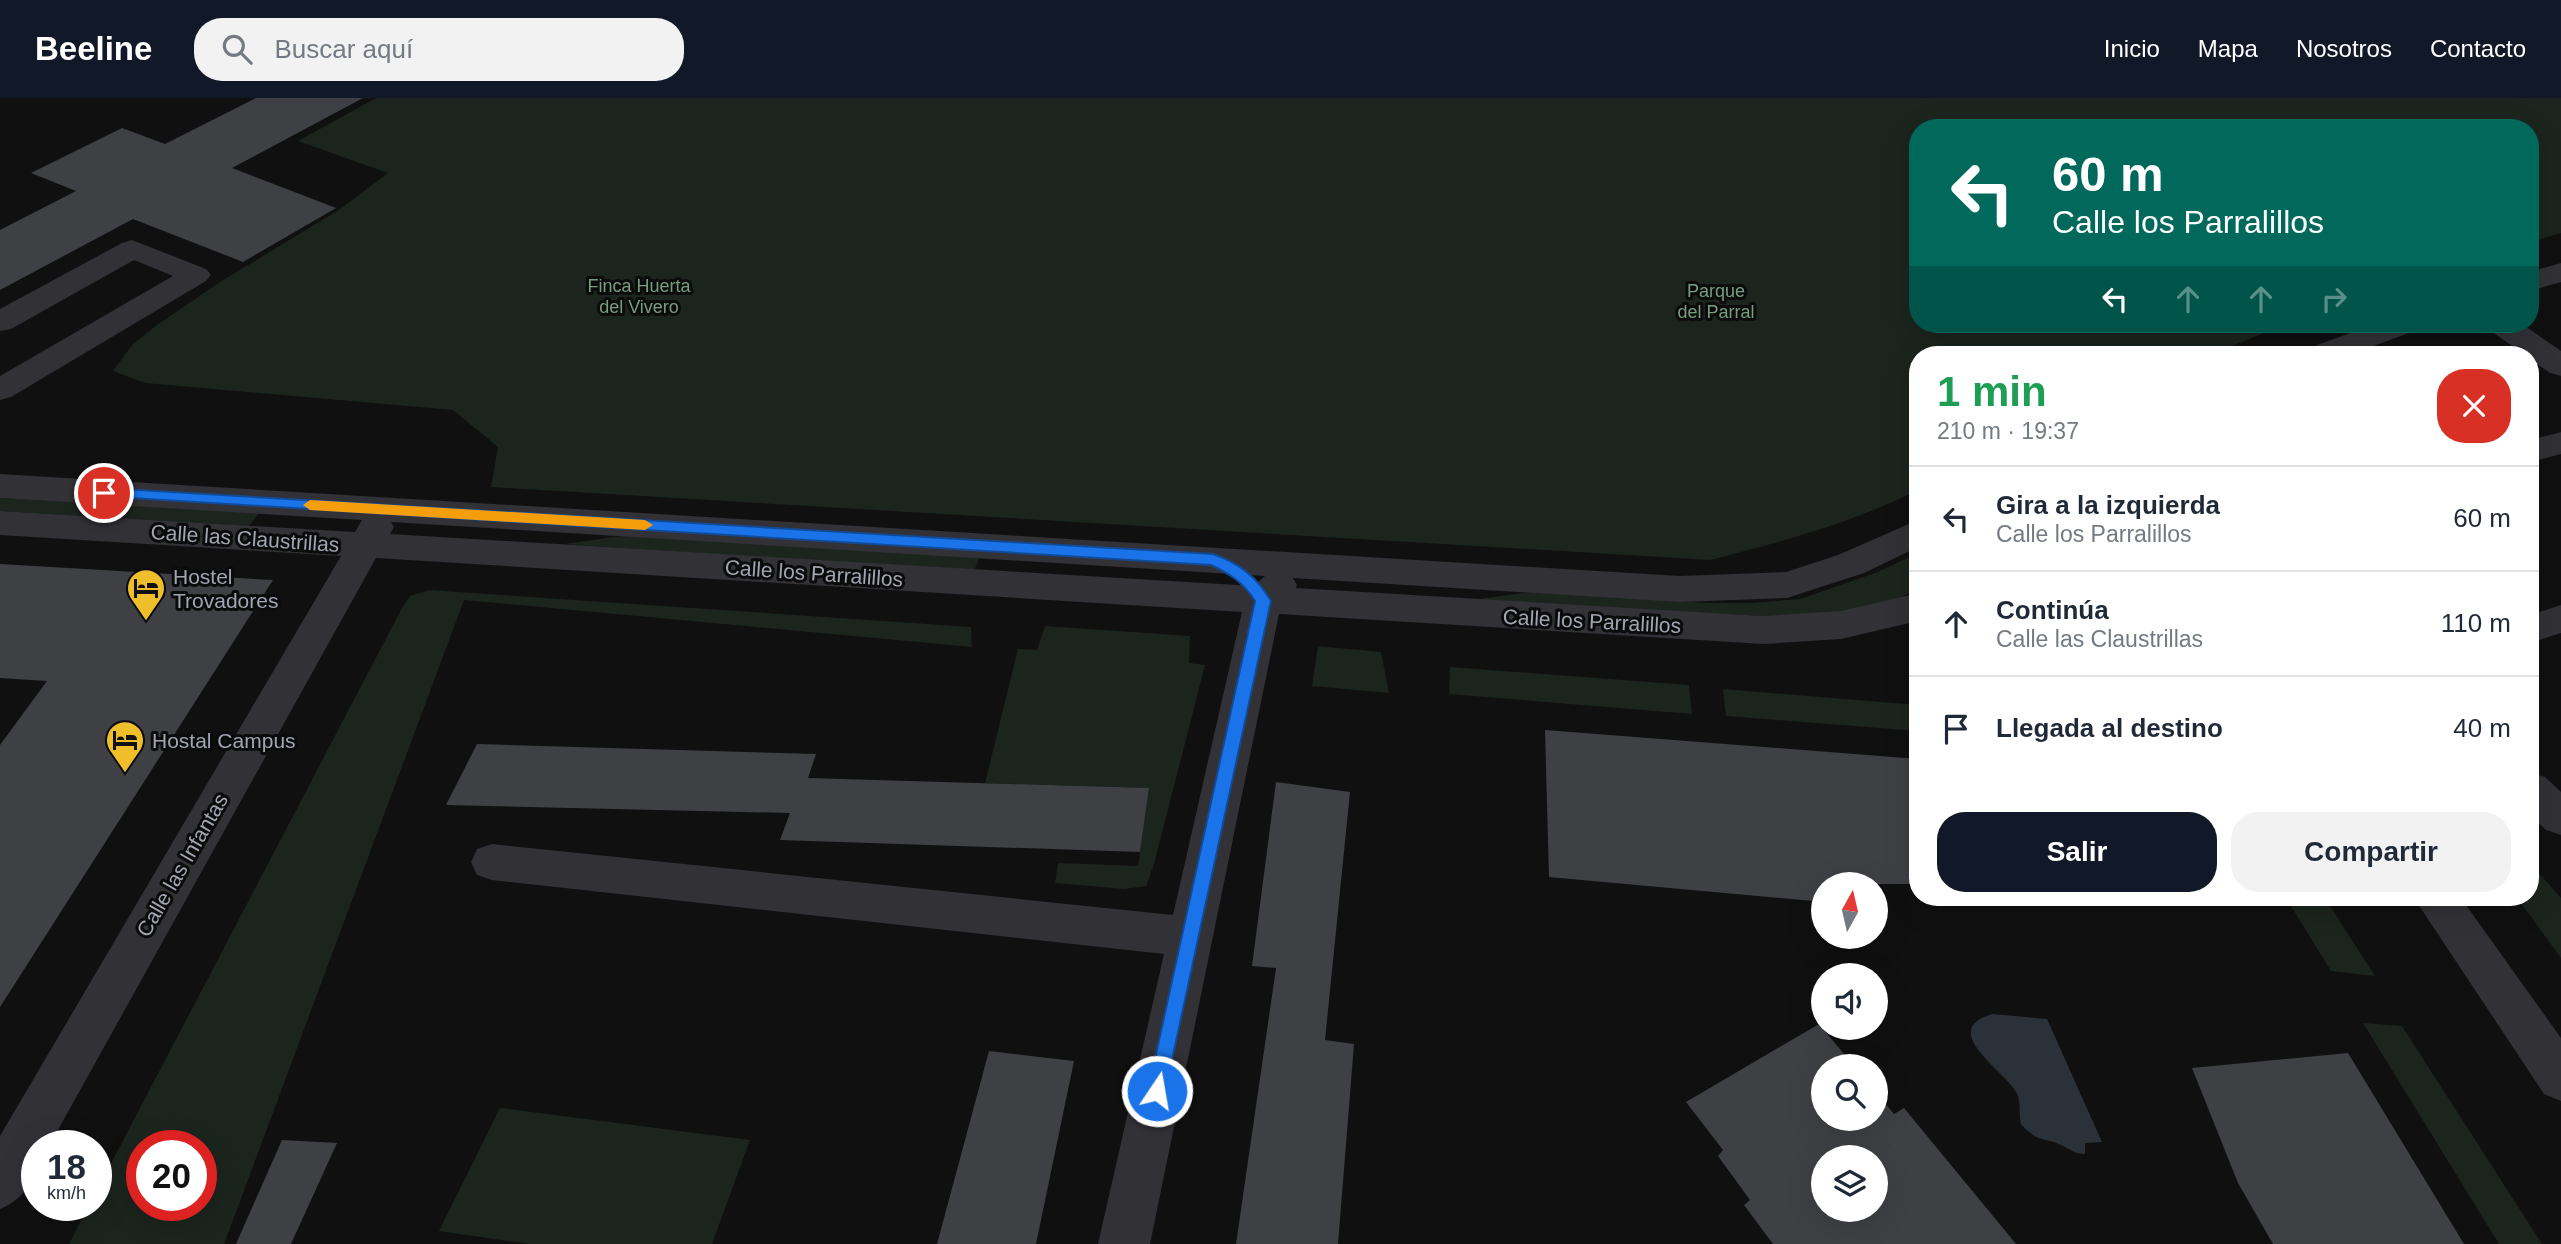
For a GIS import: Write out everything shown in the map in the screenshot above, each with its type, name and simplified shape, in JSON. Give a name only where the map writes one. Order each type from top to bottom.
[{"type":"street","points":[[0,322],[132,249],[196,275],[0,390]]},
{"type":"street","points":[[2539,279],[2561,272]]},
{"type":"street","points":[[2344,346],[2379,333]]},
{"type":"street","points":[[2515,333],[2533,346]]},
{"type":"street","points":[[2539,350],[2561,366]]},
{"type":"street","points":[[2539,449],[2561,443]]},
{"type":"street","name":"Calle las Claustrillas","points":[[0,486],[386,509]]},
{"type":"street","name":"Calle los Parralillos","points":[[386,509],[1680,589],[1787,585],[1851,564],[1909,536]]},
{"type":"street","name":"Calle las Infantas","points":[[0,1184],[386,509]]},
{"type":"street","name":"Calle las Claustrillas","points":[[0,523],[365,546]]},
{"type":"street","points":[[365,546],[418,528],[530,535],[682,527]]},
{"type":"street","name":"Calle los Parralillos","points":[[365,546],[1763,631],[1849,625],[1909,609]]},
{"type":"street","name":"Calle los Parralillos","points":[[1213,560],[1237,571],[1252,584],[1263,601]]},
{"type":"street","name":"Calle los Parralillos","points":[[1263,601],[1271,590],[1282,584],[1433,592],[1507,580]]},
{"type":"street","points":[[1124,1244],[1263,601]]},
{"type":"street","points":[[2539,626],[2561,619]]},
{"type":"street","points":[[2539,797],[2561,818]]},
{"type":"street","points":[[492,862],[1191,937]]},
{"type":"street","points":[[2442,906],[2561,1078]]},
{"type":"green space","points":[[376,98],[2561,98],[2561,233],[2539,240],[2539,119],[1909,119],[1909,333],[2264,333],[2232,346],[1909,346],[1909,494],[1842,522],[1710,560],[491,487],[498,447],[453,410],[145,383],[113,371],[133,344],[157,325],[220,282],[339,210],[388,173],[298,141]]},
{"type":"green space","points":[[0,498],[259,513],[249,526],[0,511]]},
{"type":"green space","points":[[636,534],[980,556],[974,571],[564,544]]},
{"type":"green space","points":[[1909,557],[1909,594],[1884,604],[1830,613],[1764,616],[1465,601],[1530,592],[1751,603],[1800,599],[1875,573]]},
{"type":"green space","points":[[429,590],[971,627],[972,647],[464,600],[224,1244],[69,1244],[81,1221],[112,1221],[112,1161],[126,1135],[126,1221],[217,1221],[217,1130],[128,1130],[410,596]]},
{"type":"green space","points":[[1045,626],[1190,636],[1189,663],[1205,665],[1146,886],[1124,889],[1055,883],[1058,863],[1138,866],[1149,788],[985,783],[1018,649],[1037,650]]},
{"type":"green space","points":[[1318,646],[1381,652],[1389,693],[1312,686]]},
{"type":"green space","points":[[1450,667],[1689,685],[1692,714],[1449,694]]},
{"type":"green space","points":[[1723,689],[1909,704],[1909,730],[1726,716]]},
{"type":"green space","points":[[2539,873],[2561,898],[2561,958],[2523,906],[2539,906]]},
{"type":"green space","points":[[2291,906],[2330,906],[2375,976],[2331,971]]},
{"type":"green space","points":[[2363,1023],[2402,1026],[2542,1244],[2499,1244]]},
{"type":"green space","points":[[500,1108],[750,1140],[712,1244],[530,1244],[439,1231]]},
{"type":"shaded area","points":[[1992,1014],[2047,1019],[2102,1142],[2085,1143],[2085,1154],[2073,1152],[2057,1143],[2038,1138],[2021,1124],[2016,1092],[1979,1051],[1973,1040],[1971,1030],[1977,1021]]},
{"type":"building","points":[[256,98],[363,98],[232,168],[336,208],[243,262],[133,219],[0,290],[0,230],[76,191],[31,173],[122,128],[165,144]]},
{"type":"building","points":[[0,564],[273,580],[0,1007],[0,745],[47,681],[0,678]]},
{"type":"building","points":[[1545,730],[1909,758],[1909,884],[1888,884],[1888,872],[1811,872],[1811,901],[1549,877]]},
{"type":"building","points":[[477,744],[816,754],[808,778],[1149,788],[1140,852],[780,840],[790,813],[446,805]]},
{"type":"building","points":[[1276,782],[1350,792],[1325,1040],[1354,1044],[1338,1244],[1236,1244],[1276,968],[1252,966]]},
{"type":"building","points":[[1811,1029],[1811,1040],[1832,1040],[1844,1054],[1811,1054],[1811,1131],[1888,1131],[1888,1107],[1894,1114],[1904,1108],[2016,1244],[1773,1244],[1744,1205],[1750,1200],[1718,1156],[1723,1150],[1686,1102]]},
{"type":"building","points":[[989,1051],[1074,1061],[1036,1244],[937,1244]]},
{"type":"building","points":[[2348,1053],[2464,1244],[2273,1244],[2238,1183],[2192,1068]]},
{"type":"building","points":[[282,1140],[337,1143],[291,1244],[236,1244]]},
{"type":"slow traffic","points":[[310,505],[645,525]]},
{"type":"place","name":"Hostel Trovadores","points":[[146,622]]},
{"type":"place","name":"Hostal Campus","points":[[125,774]]},
{"type":"route","points":[[104,493],[1213,560],[1237,571],[1252,584],[1263,601],[1157,1091]]},
{"type":"park label","name":"Finca Huerta del Vivero","points":[[639,296]]},
{"type":"park label","name":"Parque del Parral","points":[[1716,301]]}]
